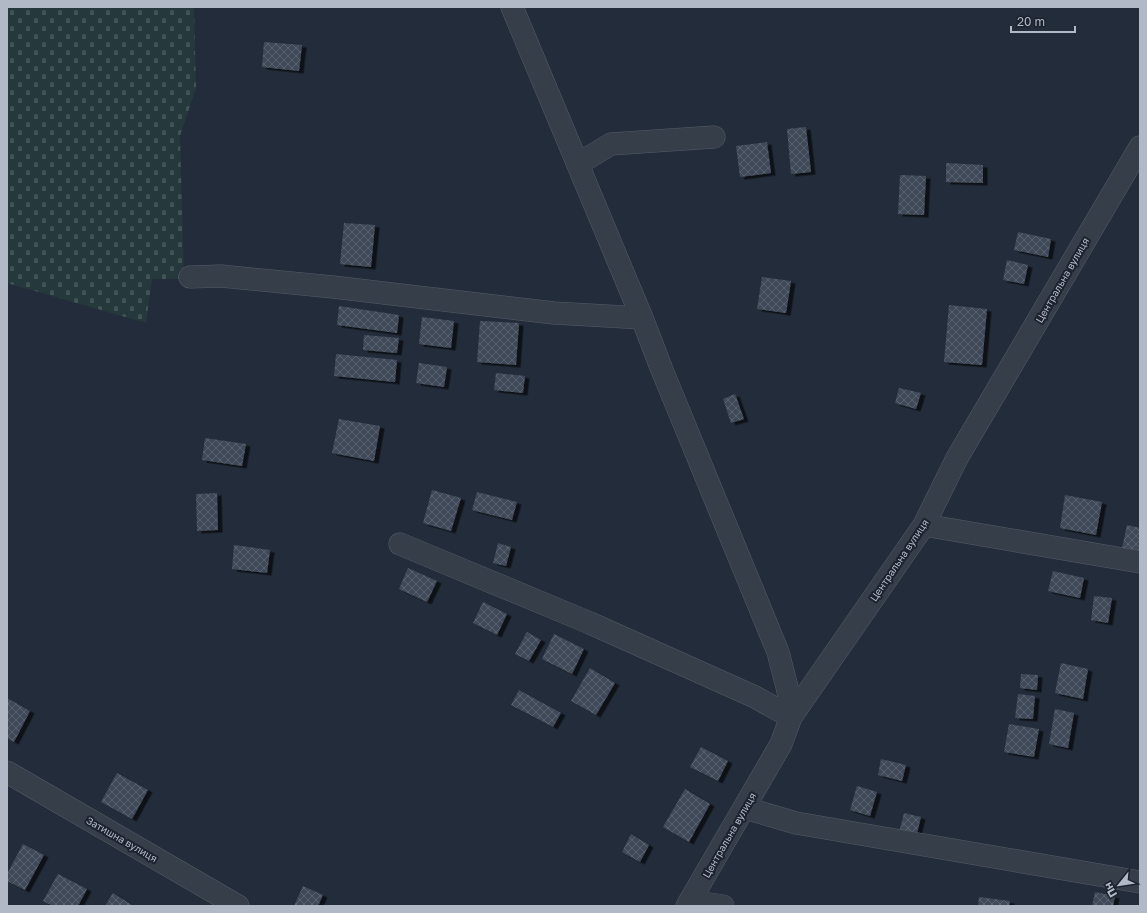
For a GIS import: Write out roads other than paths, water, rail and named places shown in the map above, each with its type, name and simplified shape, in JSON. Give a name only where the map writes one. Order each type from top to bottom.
[{"type":"street","points":[[512,7],[642,318],[778,652],[788,691],[791,717]]},
{"type":"street","points":[[578,164],[611,144],[714,137]]},
{"type":"street","name":"Центральна вулиця","points":[[688,903],[745,808],[781,744],[791,717],[924,525],[957,458],[1140,147]]},
{"type":"street","points":[[190,277],[221,276],[333,287],[554,313],[642,318]]},
{"type":"street","points":[[924,525],[1140,562]]},
{"type":"street","points":[[400,544],[590,623],[755,697],[791,717]]},
{"type":"street","name":"Затишна вулиця","points":[[7,772],[238,906]]},
{"type":"street","points":[[745,808],[796,823],[1140,882]]},
{"type":"street","points":[[688,903],[723,906]]}]
